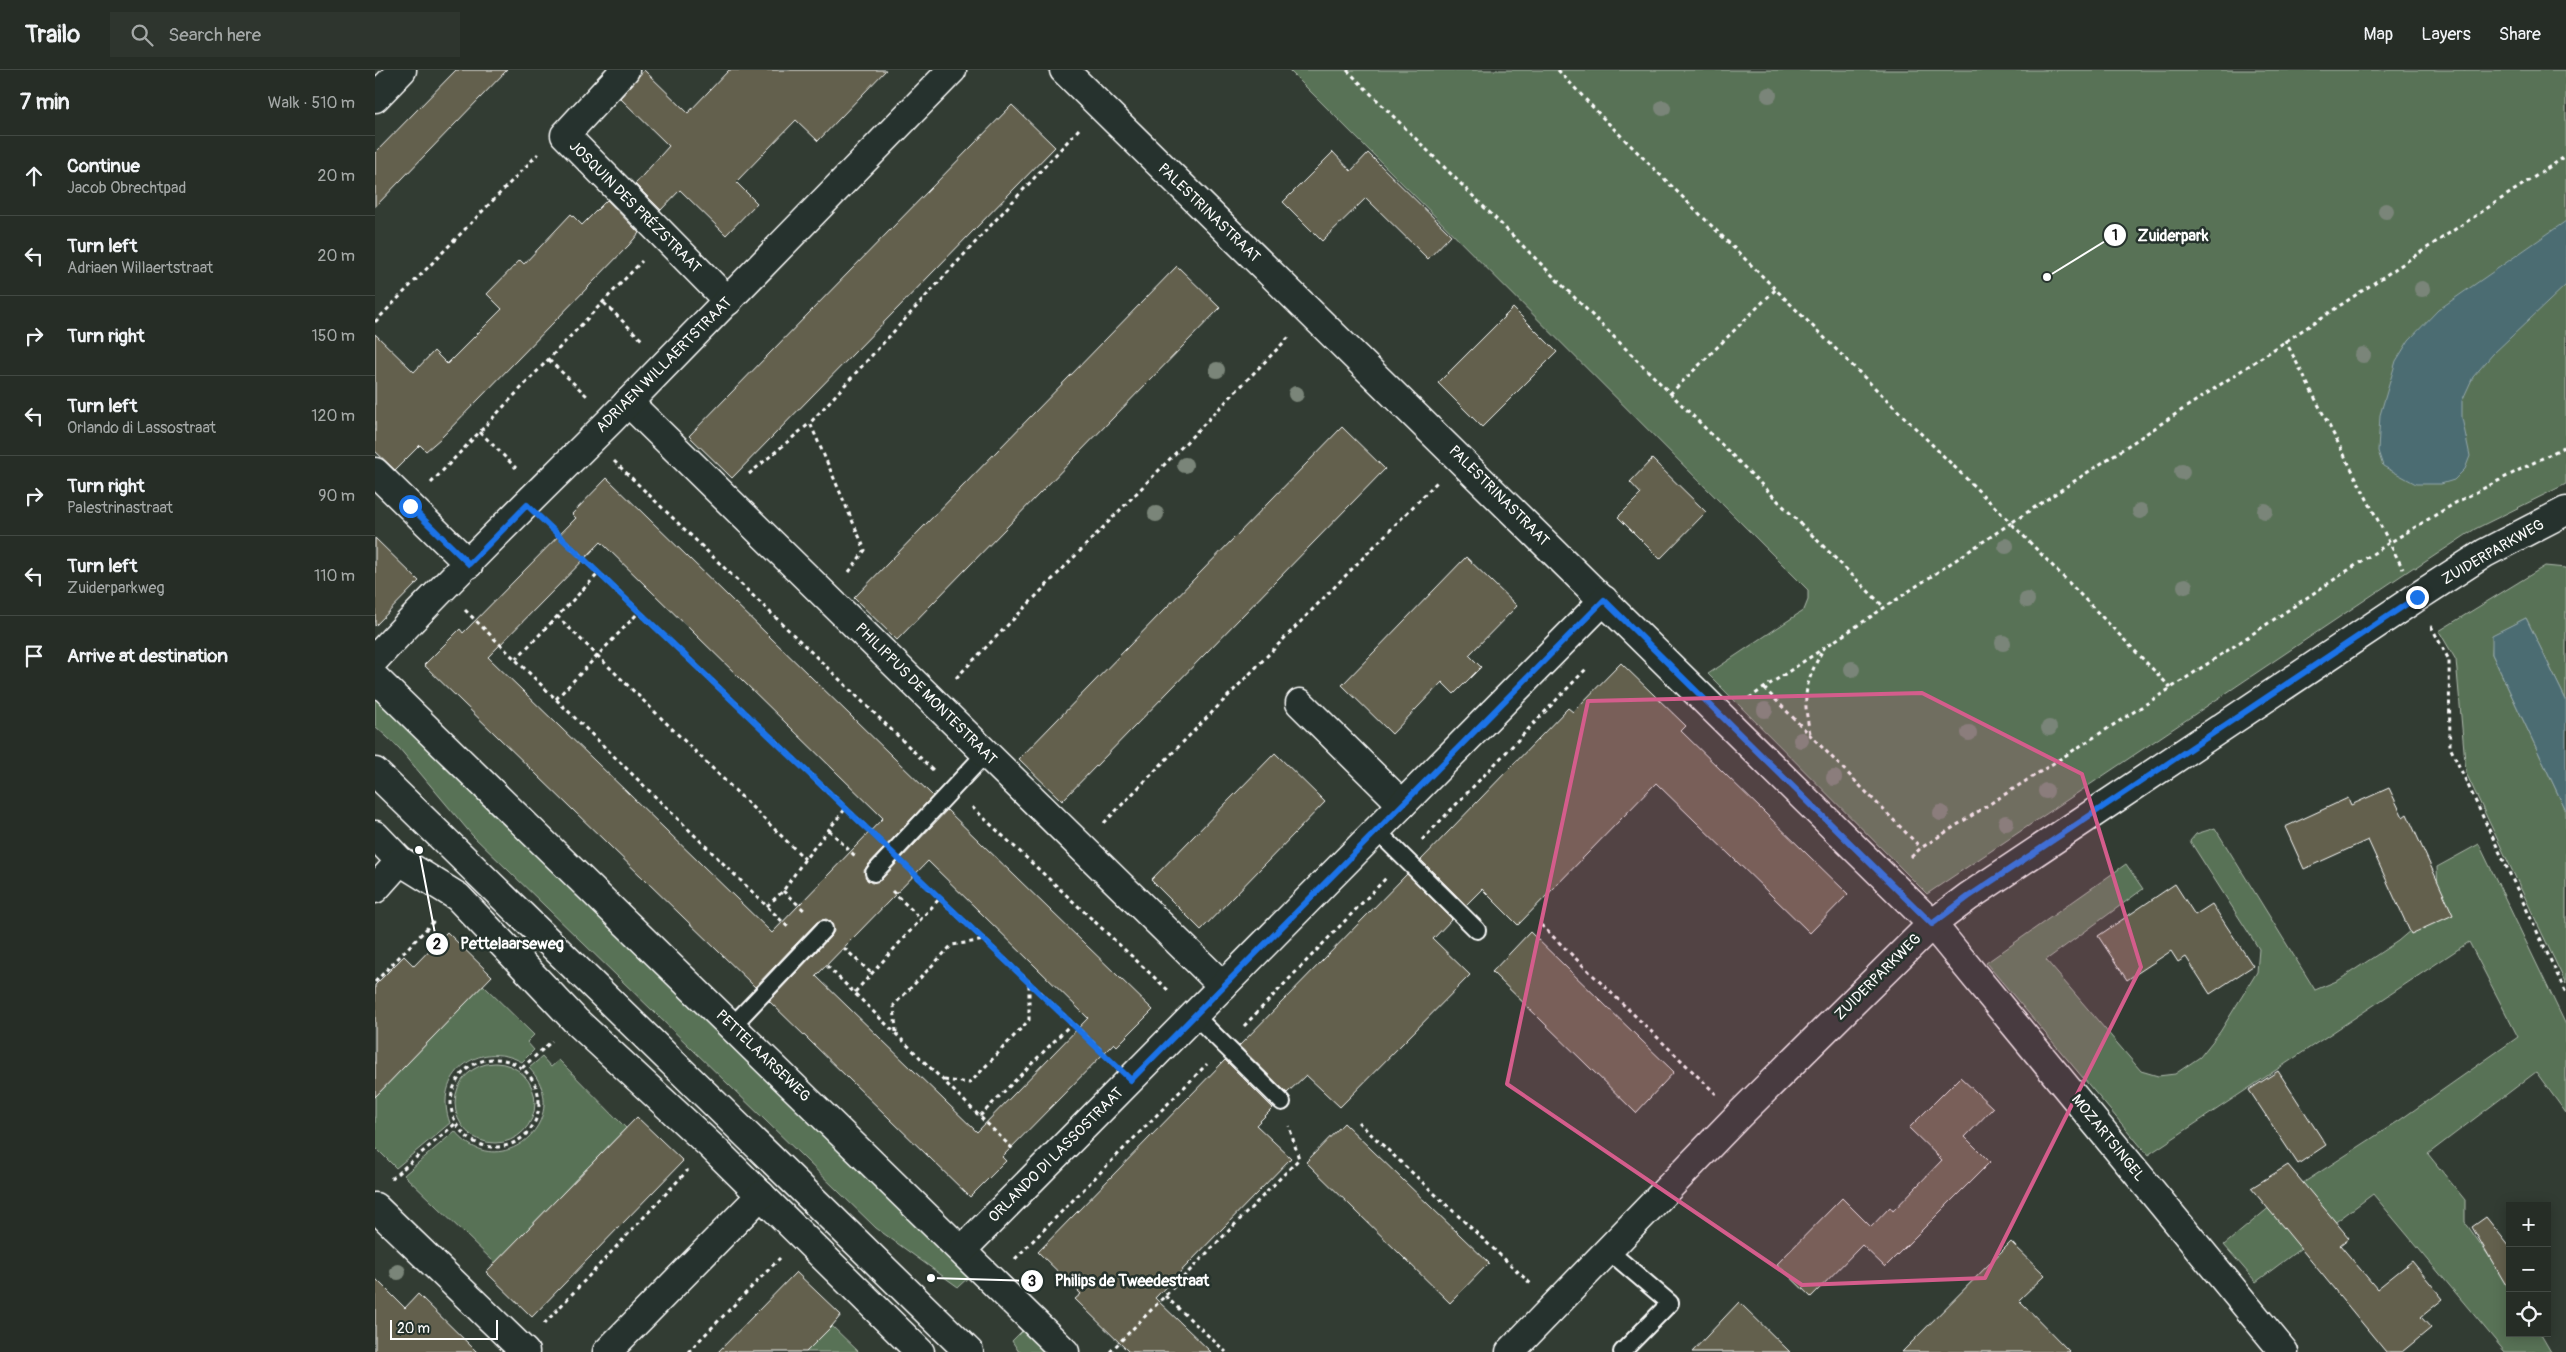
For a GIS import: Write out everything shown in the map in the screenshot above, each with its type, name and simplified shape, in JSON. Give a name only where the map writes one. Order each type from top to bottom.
[{"type":"street","points":[[375,98],[402,70]]},
{"type":"street","name":"JOSQUIN DES PRÉZSTRAAT","points":[[625,70],[565,135],[727,301]]},
{"type":"street","name":"ADRIAEN WILLAERTSTRAAT","points":[[375,659],[442,587],[469,564],[952,70]]},
{"type":"street","name":"PALESTRINASTRAAT","points":[[1064,70],[1932,924]]},
{"type":"street","name":"PHILIPPUS DE MONTESTRAAT","points":[[620,410],[723,495],[1223,986]]},
{"type":"street","points":[[375,472],[469,564]]},
{"type":"street","name":"ZUIDERPARKWEG","points":[[1510,1352],[1737,1116],[1932,924],[1968,897],[2417,597],[2485,553],[2566,511]]},
{"type":"street","name":"ORLANDO DI LASSOSTRAAT","points":[[962,1250],[1604,600]]},
{"type":"street","name":"PETTELAARSEWEG","points":[[375,678],[1065,1352]]},
{"type":"street","points":[[1300,703],[1402,804]]},
{"type":"street","points":[[375,772],[969,1352]]},
{"type":"street","points":[[375,835],[400,861],[457,897],[575,1020],[711,1146],[801,1237],[920,1352]]},
{"type":"street","points":[[375,889],[400,861]]},
{"type":"street","name":"MOZARTSINGEL","points":[[1932,924],[2283,1352]]},
{"type":"street","points":[[607,1352],[761,1195]]},
{"type":"street","points":[[376,1210],[523,1350]]},
{"type":"lane","points":[[874,873],[986,753]]},
{"type":"lane","points":[[1376,830],[1477,930]]},
{"type":"lane","points":[[732,1026],[824,929]]},
{"type":"lane","points":[[1194,1015],[1282,1102]]},
{"type":"lane","points":[[1609,1251],[1670,1303],[1622,1352]]},
{"type":"path","points":[[1347,70],[1884,607]]},
{"type":"path","points":[[1558,70],[1603,118],[2011,523],[2171,688]]},
{"type":"path","points":[[723,495],[810,423],[1100,106]]},
{"type":"path","points":[[375,322],[549,142],[565,135]]},
{"type":"path","points":[[1722,716],[2285,340],[2566,156]]},
{"type":"path","points":[[410,506],[665,237]]},
{"type":"path","points":[[1670,394],[1776,289]]},
{"type":"path","points":[[603,303],[666,363]]},
{"type":"path","points":[[933,702],[1312,313]]},
{"type":"path","points":[[2285,340],[2449,660],[2450,747],[2566,994]]},
{"type":"path","points":[[549,360],[620,410]]},
{"type":"path","points":[[810,423],[865,550],[830,599]]},
{"type":"path","points":[[480,432],[533,498],[599,573],[1131,1080]]},
{"type":"path","points":[[591,439],[953,789],[1194,1015]]},
{"type":"path","points":[[1887,879],[1921,848],[2171,688],[2389,543],[2457,502],[2566,446]]},
{"type":"path","points":[[1081,847],[1460,459]]},
{"type":"path","points":[[516,659],[599,573]]},
{"type":"path","points":[[442,587],[1038,1173]]},
{"type":"path","points":[[556,699],[639,612]]},
{"type":"path","points":[[557,616],[805,859]]},
{"type":"path","points":[[1810,734],[1804,705],[1808,678],[1825,647]]},
{"type":"path","points":[[993,1281],[1225,1046],[1588,667]]},
{"type":"path","points":[[1764,688],[1921,848]]},
{"type":"path","points":[[767,906],[783,891],[805,859],[846,808]]},
{"type":"path","points":[[375,982],[457,897]]},
{"type":"path","points":[[854,992],[940,898]]},
{"type":"path","points":[[1541,925],[1737,1116]]},
{"type":"path","points":[[896,1033],[894,1005],[952,945],[985,940]]},
{"type":"path","points":[[944,1080],[970,1083],[1029,1020],[1029,982]]},
{"type":"path","points":[[522,1068],[575,1020]]},
{"type":"path","points":[[980,1116],[1072,1023]]},
{"type":"path","points":[[488,1059],[512,1062],[531,1077],[537,1089],[539,1102],[538,1116],[523,1137],[500,1147],[486,1147],[474,1143],[463,1135],[455,1124],[451,1113],[452,1089],[466,1069],[488,1059]]},
{"type":"path","points":[[1110,1352],[1299,1159],[1282,1102]]},
{"type":"path","points":[[1358,1122],[1555,1306]]},
{"type":"path","points":[[390,1180],[455,1124]]},
{"type":"path","points":[[523,1350],[711,1146]]},
{"type":"path","points":[[688,1352],[801,1237]]},
{"type":"path","points":[[1165,1296],[1226,1352]]},
{"type":"highlighted area","points":[[1922,693],[2082,774],[2141,967],[1985,1278],[1802,1285],[1507,1084],[1557,839],[1588,701]]},
{"type":"green space","points":[[1289,70],[2566,70],[2566,484],[2475,529],[2416,568],[2414,567],[1927,894],[1708,674],[1804,610],[1808,600],[1808,590]]},
{"type":"green space","points":[[2545,566],[2566,568],[2566,700],[2526,618],[2493,635],[2492,654],[2566,811],[2566,984],[2466,773],[2456,660],[2439,631]]},
{"type":"green space","points":[[375,692],[971,1275],[958,1287],[876,1228],[472,835],[399,748],[375,726]]},
{"type":"green space","points":[[2215,828],[2315,990],[2339,980],[2398,941],[2431,913],[2438,896],[2437,867],[2479,844],[2566,1025],[2566,1113],[2536,1072],[2428,1154],[2465,1200],[2465,1222],[2506,1280],[2506,1337],[2542,1337],[2551,1352],[2505,1352],[2373,1194],[2256,1282],[2224,1245],[2283,1196],[2400,1120],[2518,1037],[2469,942],[2148,1155],[1986,963],[2126,864],[2143,889],[2046,960],[2141,1071],[2158,1076],[2175,1074],[2200,1057],[2220,1032],[2257,972],[2259,949],[2190,841],[2196,834]]},
{"type":"green space","points":[[483,985],[534,1035],[527,1042],[534,1050],[522,1062],[506,1056],[490,1055],[475,1058],[463,1066],[453,1077],[447,1090],[446,1106],[450,1123],[396,1168],[375,1147],[375,1097]]},
{"type":"green space","points":[[542,1057],[551,1067],[559,1060],[626,1128],[495,1263],[404,1175],[455,1131],[473,1146],[492,1152],[510,1149],[527,1139],[538,1125],[544,1107],[541,1087],[529,1068]]},
{"type":"green space","points":[[495,1063],[510,1066],[523,1075],[532,1088],[535,1103],[532,1118],[523,1131],[510,1140],[495,1143],[480,1140],[467,1131],[458,1118],[455,1103],[458,1088],[467,1075],[480,1066]]},
{"type":"green space","points":[[832,1326],[859,1352],[806,1352]]},
{"type":"green space","points":[[1026,1327],[1051,1352],[1019,1352],[1012,1341]]},
{"type":"water","points":[[2566,221],[2566,285],[2493,354],[2473,377],[2462,401],[2462,418],[2470,456],[2465,469],[2454,480],[2441,484],[2416,484],[2383,466],[2378,451],[2380,415],[2396,361],[2409,340],[2438,310]]},
{"type":"water","points":[[2526,618],[2566,700],[2566,811],[2492,654],[2492,635]]},
{"type":"building","points":[[456,70],[507,70],[375,207],[375,153]]},
{"type":"building","points":[[644,70],[688,113],[729,70],[886,70],[818,141],[796,120],[736,182],[757,203],[726,235],[680,190],[661,210],[635,184],[669,146],[620,98]]},
{"type":"building","points":[[1012,105],[1055,147],[732,478],[689,436]]},
{"type":"building","points":[[1333,152],[1351,171],[1368,153],[1451,235],[1428,259],[1366,198],[1322,241],[1283,202]]},
{"type":"building","points":[[607,200],[639,233],[441,438],[426,451],[420,445],[395,470],[375,451],[375,334],[414,372],[434,351],[447,364],[502,309],[487,294],[520,260],[524,264],[571,214],[582,225]]},
{"type":"building","points":[[1177,266],[1220,308],[897,640],[854,598]]},
{"type":"building","points":[[1513,308],[1557,352],[1482,427],[1438,383]]},
{"type":"building","points":[[1342,427],[1385,469],[1062,801],[1019,759]]},
{"type":"building","points":[[1652,459],[1706,512],[1660,559],[1618,517],[1641,494],[1630,482]]},
{"type":"building","points":[[607,478],[933,796],[867,866],[864,871],[867,880],[872,883],[881,880],[947,810],[1153,1010],[1117,1046],[1114,1043],[1002,1157],[1006,1161],[970,1197],[769,1001],[831,936],[834,931],[831,922],[826,919],[817,922],[755,987],[424,665],[460,629],[463,633],[576,518],[572,514]],"holes":[[[601,542],[883,818],[772,933],[488,657]],[[928,861],[1088,1018],[977,1132],[816,976]]]},
{"type":"building","points":[[375,538],[419,581],[375,626]]},
{"type":"building","points":[[1466,557],[1517,606],[1469,655],[1481,667],[1454,694],[1442,682],[1392,734],[1342,685]]},
{"type":"building","points":[[1621,663],[1686,726],[1681,731],[1848,894],[1810,933],[1656,783],[1518,925],[1482,889],[1466,905],[1421,860],[1568,708],[1573,712]]},
{"type":"building","points":[[1275,753],[1325,802],[1201,930],[1151,880]]},
{"type":"building","points":[[2389,788],[2403,817],[2407,814],[2453,915],[2411,934],[2368,840],[2304,869],[2285,827],[2348,798],[2351,805]]},
{"type":"building","points":[[1407,874],[1452,919],[1433,939],[1470,975],[1340,1107],[1306,1075],[1287,1093],[1239,1046]]},
{"type":"building","points":[[2175,884],[2195,915],[2212,904],[2253,966],[2210,994],[2186,957],[2178,962],[2171,951],[2127,980],[2098,936]]},
{"type":"building","points":[[447,932],[492,976],[375,1097],[375,985],[404,956],[414,966]]},
{"type":"building","points":[[1530,932],[1674,1072],[1636,1113],[1492,972]]},
{"type":"building","points":[[1225,1060],[1273,1108],[1256,1125],[1291,1158],[1155,1298],[1211,1352],[1129,1352],[1075,1299],[1081,1294],[1038,1252]]},
{"type":"building","points":[[2278,1071],[2326,1145],[2298,1164],[2249,1090]]},
{"type":"building","points":[[1960,1077],[1993,1108],[1965,1137],[1990,1162],[1885,1267],[1862,1245],[1811,1297],[1777,1264],[1842,1198],[1871,1227],[1890,1207],[1893,1211],[1942,1160],[1909,1128]]},
{"type":"building","points":[[637,1117],[683,1161],[532,1317],[486,1272]]},
{"type":"building","points":[[1344,1123],[1489,1263],[1450,1303],[1306,1162]]},
{"type":"building","points":[[2288,1165],[2349,1238],[2340,1245],[2377,1289],[2412,1261],[2443,1299],[2421,1317],[2431,1328],[2402,1352],[2386,1352],[2251,1188]]},
{"type":"building","points":[[2486,1217],[2506,1242],[2506,1285],[2472,1227]]},
{"type":"building","points":[[2011,1242],[2045,1275],[2019,1300],[2070,1352],[1902,1352]]},
{"type":"building","points":[[796,1272],[841,1315],[832,1326],[806,1352],[718,1352]]},
{"type":"building","points":[[375,1278],[405,1308],[418,1294],[477,1352],[375,1352]]},
{"type":"building","points":[[1739,1302],[1790,1352],[1692,1352]]},
{"type":"place","name":"Zuiderpark","points":[[2047,277]]},
{"type":"place","name":"Pettelaarseweg","points":[[419,850]]},
{"type":"place","name":"Philips de Tweedestraat","points":[[931,1278]]},
{"type":"route","points":[[410,506],[469,564],[527,505],[1131,1080],[1604,600],[1932,924],[1968,897],[2417,597]]}]
